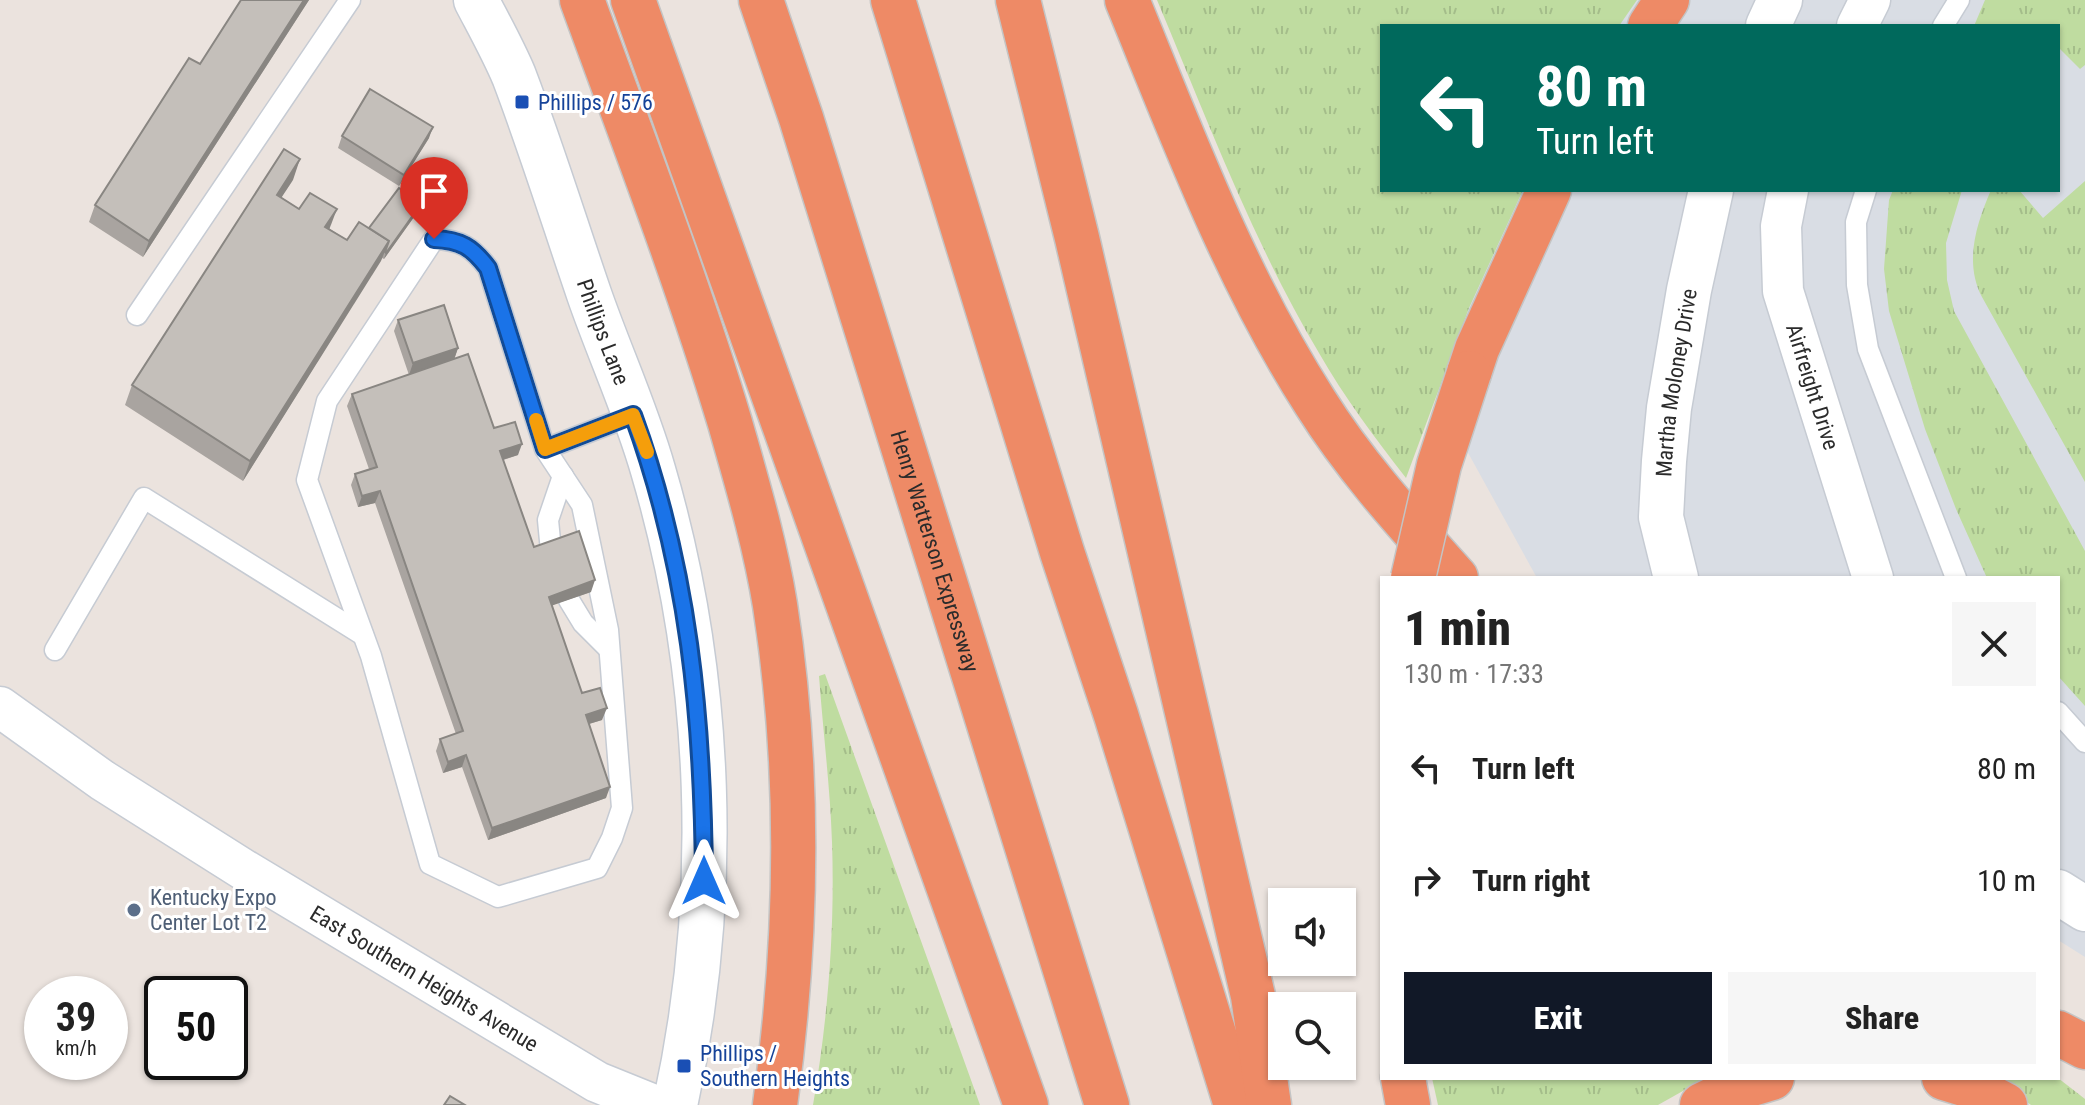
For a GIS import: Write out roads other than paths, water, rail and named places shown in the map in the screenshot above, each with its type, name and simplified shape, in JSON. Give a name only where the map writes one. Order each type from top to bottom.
[{"type":"highway","points":[[582,0],[711,360],[756,513],[775,603],[788,702],[795,803],[794,912],[785,1031],[775,1105]]},
{"type":"highway","points":[[633,0],[1026,1105]]},
{"type":"highway","name":"Henry Watterson Expressway","points":[[761,0],[801,118],[1107,1105]]},
{"type":"highway","points":[[893,0],[1236,1105]]},
{"type":"highway","points":[[1018,0],[1081,253],[1249,981],[1269,1105]]},
{"type":"highway","points":[[1127,0],[1212,208],[1277,336],[1315,402],[1367,476],[1454,576]]},
{"type":"highway","points":[[1651,24],[1667,0]]},
{"type":"highway","points":[[1413,576],[1439,465],[1469,373],[1482,336],[1548,192]]},
{"type":"highway","points":[[1403,1080],[1408,1105]]},
{"type":"highway","points":[[1702,1105],[1735,1089],[1765,1080]]},
{"type":"highway","points":[[1951,1080],[2005,1105]]},
{"type":"main road","name":"Phillips Lane","points":[[476,0],[513,74],[653,469],[679,574],[694,672],[703,779],[704,881],[698,969],[675,1105]]},
{"type":"main road","points":[[1769,24],[1780,0]]},
{"type":"main road","name":"Martha Moloney Drive","points":[[1676,576],[1661,517],[1664,461],[1669,408],[1689,290],[1711,192]]},
{"type":"main road","points":[[2060,893],[2085,909]]},
{"type":"street","points":[[1858,24],[1870,0]]},
{"type":"street","name":"Airfreight Drive","points":[[1788,192],[1781,226],[1783,291],[1872,576]]},
{"type":"street","name":"East Southern Heights Avenue","points":[[0,707],[102,780],[246,871],[597,1082],[654,1105]]},
{"type":"lane","points":[[137,315],[350,0]]},
{"type":"lane","points":[[1944,24],[1959,0]]},
{"type":"lane","points":[[1865,192],[1856,222],[1857,285],[1868,349],[1955,576]]},
{"type":"lane","points":[[434,239],[454,239],[476,253],[488,268],[545,449],[563,476],[582,505],[608,630],[622,808],[597,868],[498,897],[430,864],[363,635],[307,480],[327,401],[434,239]]},
{"type":"lane","points":[[545,449],[633,415]]},
{"type":"lane","points":[[551,551],[548,520],[563,476]]},
{"type":"lane","points":[[55,650],[144,498],[363,635]]},
{"type":"lane","points":[[569,600],[583,623],[609,649]]},
{"type":"lane","points":[[2060,714],[2085,742]]},
{"type":"place","name":"Phillips / 576","points":[[522,102]]},
{"type":"place","name":"Kentucky Expo Center Lot T2","points":[[134,910]]},
{"type":"place","name":"Phillips / Southern Heights","points":[[684,1066]]}]
